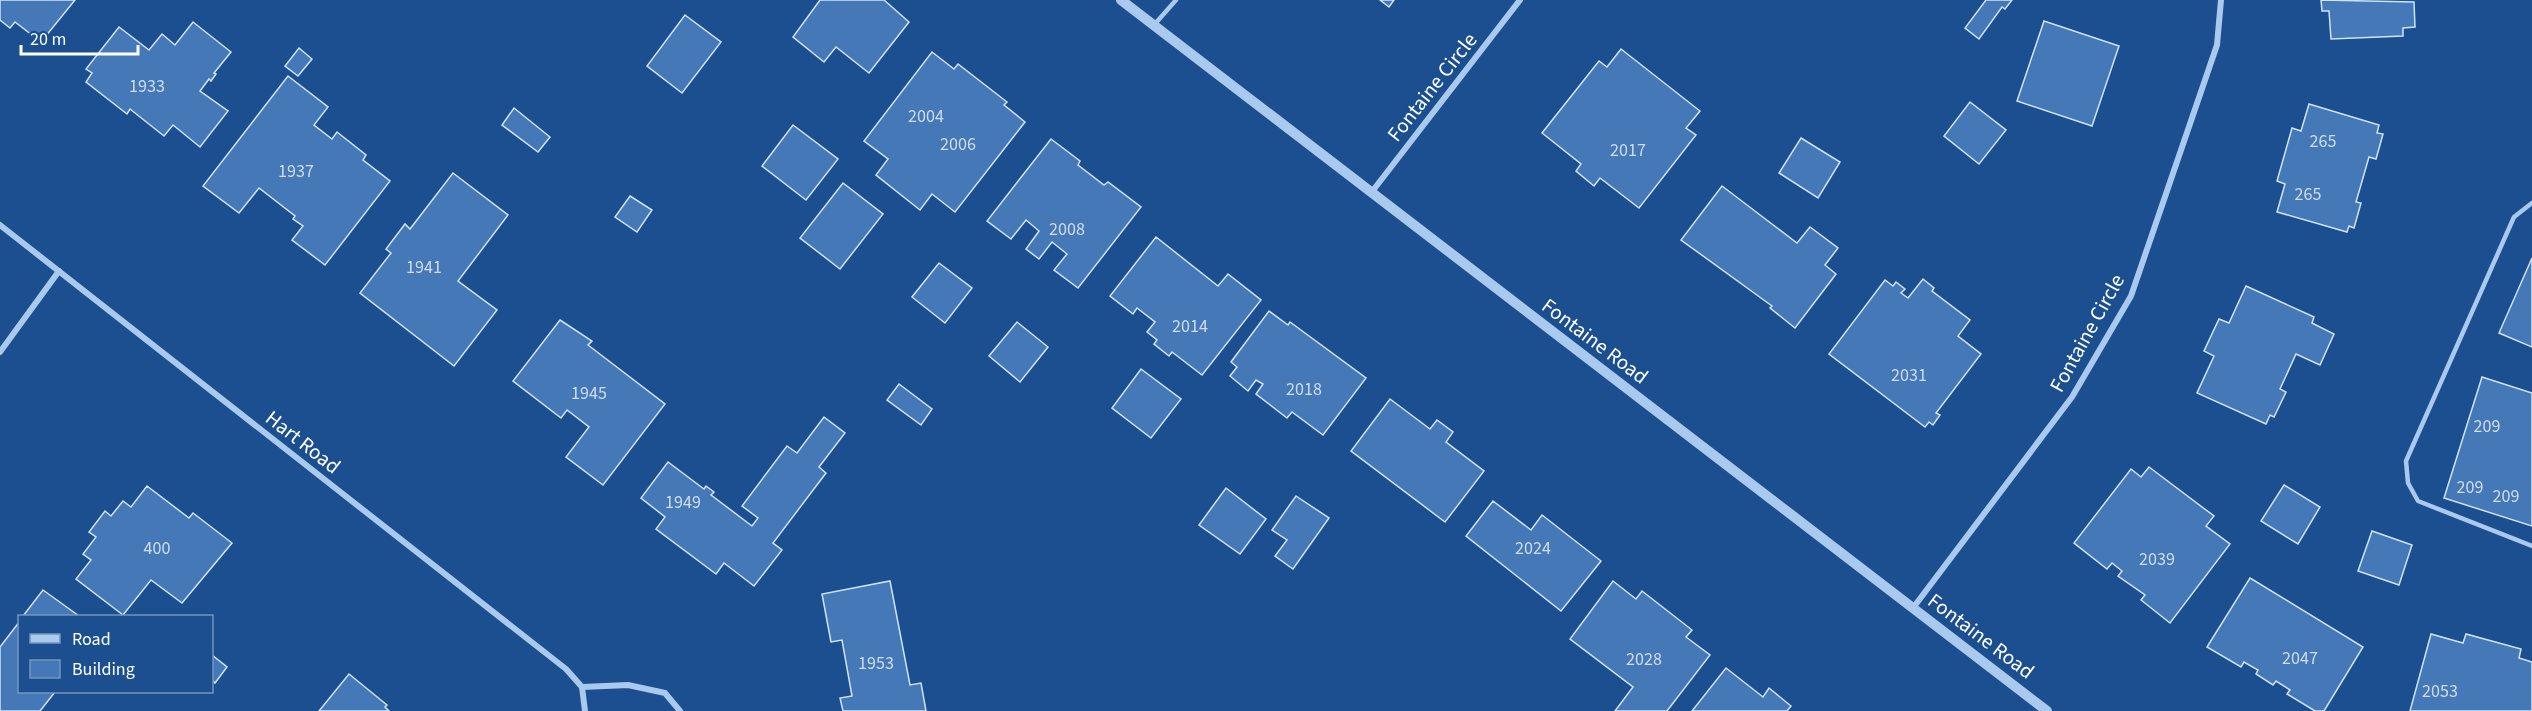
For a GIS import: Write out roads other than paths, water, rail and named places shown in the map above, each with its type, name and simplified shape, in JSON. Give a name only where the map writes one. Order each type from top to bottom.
[{"type":"street","name":"Fontaine Road","points":[[1121,0],[2047,711]]},
{"type":"street","name":"Fontaine Circle","points":[[1371,193],[1520,0]]},
{"type":"street","name":"Fontaine Circle","points":[[1912,608],[2072,397],[2131,296],[2217,45],[2221,0]]},
{"type":"street","name":"Hart Road","points":[[0,225],[566,669],[582,687]]},
{"type":"street","points":[[0,352],[58,271]]},
{"type":"street","points":[[585,711],[582,687],[627,685],[665,693],[680,711]]},
{"type":"lane","points":[[1154,26],[1176,0]]},
{"type":"lane","points":[[2532,203],[2514,217],[2406,461],[2408,483],[2418,501],[2532,546]]}]
